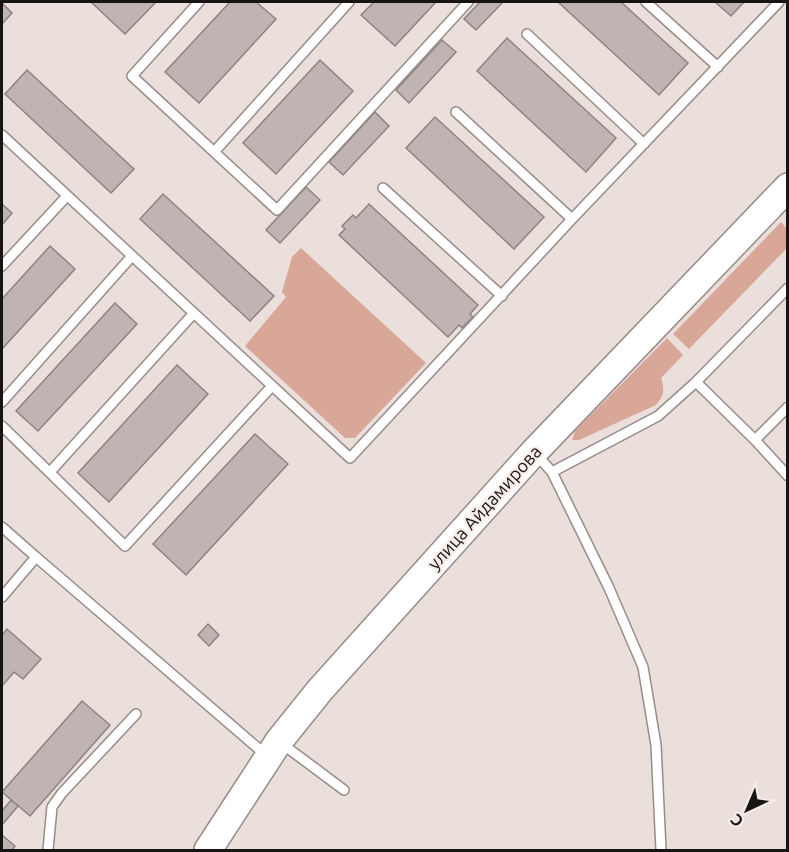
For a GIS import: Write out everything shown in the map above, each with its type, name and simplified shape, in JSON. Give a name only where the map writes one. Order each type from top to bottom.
[{"type":"main road","name":"улица Айдамирова","points":[[208,850],[274,749],[320,690],[534,452],[788,187]]},
{"type":"lane","points":[[199,2],[132,76],[277,210],[468,2]]},
{"type":"lane","points":[[215,151],[349,2]]},
{"type":"lane","points":[[646,2],[718,68]]},
{"type":"lane","points":[[2,135],[350,458],[572,219],[779,2]]},
{"type":"lane","points":[[527,34],[644,144]]},
{"type":"lane","points":[[456,112],[572,219]]},
{"type":"lane","points":[[383,188],[502,296]]},
{"type":"lane","points":[[2,266],[67,196]]},
{"type":"lane","points":[[2,402],[132,256]]},
{"type":"lane","points":[[552,472],[658,416],[696,382],[788,288]]},
{"type":"lane","points":[[50,472],[194,313]]},
{"type":"lane","points":[[696,382],[788,476]]},
{"type":"lane","points":[[2,426],[125,546],[272,386]]},
{"type":"lane","points":[[754,440],[788,407]]},
{"type":"lane","points":[[534,452],[552,472],[609,588],[643,667],[656,745],[661,850]]},
{"type":"lane","points":[[2,527],[274,749],[344,790]]},
{"type":"lane","points":[[2,597],[36,557]]},
{"type":"lane","points":[[48,850],[52,807],[62,793],[135,714]]},
{"type":"shaded area","points":[[781,222],[787,229],[787,248],[689,349],[673,334]]},
{"type":"shaded area","points":[[301,248],[426,363],[355,438],[345,438],[245,346],[286,297],[282,292],[292,257]]},
{"type":"shaded area","points":[[667,338],[683,355],[661,378],[663,393],[656,405],[579,440],[572,440],[575,431]]},
{"type":"building","points":[[156,2],[125,34],[92,3]]},
{"type":"building","points":[[230,2],[256,2],[276,19],[199,103],[165,72]]},
{"type":"building","points":[[374,2],[436,2],[395,46],[361,15]]},
{"type":"building","points":[[480,2],[503,2],[476,30],[464,19]]},
{"type":"building","points":[[558,2],[621,2],[688,63],[659,95]]},
{"type":"building","points":[[715,2],[744,2],[731,16]]},
{"type":"building","points":[[2,3],[12,13],[2,24]]},
{"type":"building","points":[[507,38],[616,138],[586,172],[477,71]]},
{"type":"building","points":[[442,40],[456,52],[409,103],[396,90]]},
{"type":"building","points":[[320,60],[353,91],[276,174],[243,143]]},
{"type":"building","points":[[27,70],[134,169],[111,193],[5,94]]},
{"type":"building","points":[[375,112],[389,126],[343,175],[329,162]]},
{"type":"building","points":[[435,117],[544,217],[514,249],[406,148]]},
{"type":"building","points":[[306,187],[320,200],[280,243],[266,230]]},
{"type":"building","points":[[163,194],[274,296],[250,321],[140,219]]},
{"type":"building","points":[[2,204],[12,213],[2,225]]},
{"type":"building","points":[[369,204],[478,305],[470,314],[473,317],[462,328],[459,325],[448,337],[339,235],[345,229],[342,226],[353,215],[356,218]]},
{"type":"building","points":[[50,246],[75,269],[2,349],[2,299]]},
{"type":"building","points":[[115,303],[137,324],[38,431],[16,411]]},
{"type":"building","points":[[177,365],[208,394],[109,502],[78,473]]},
{"type":"building","points":[[255,434],[288,464],[186,575],[153,544]]},
{"type":"building","points":[[208,624],[219,635],[209,646],[198,635]]},
{"type":"building","points":[[7,629],[41,659],[23,679],[14,672],[2,686],[2,635]]},
{"type":"building","points":[[82,701],[110,725],[30,816],[2,792]]},
{"type":"building","points":[[11,800],[18,806],[2,825],[2,811]]},
{"type":"building","points":[[2,835],[15,846],[12,850],[2,850]]}]
